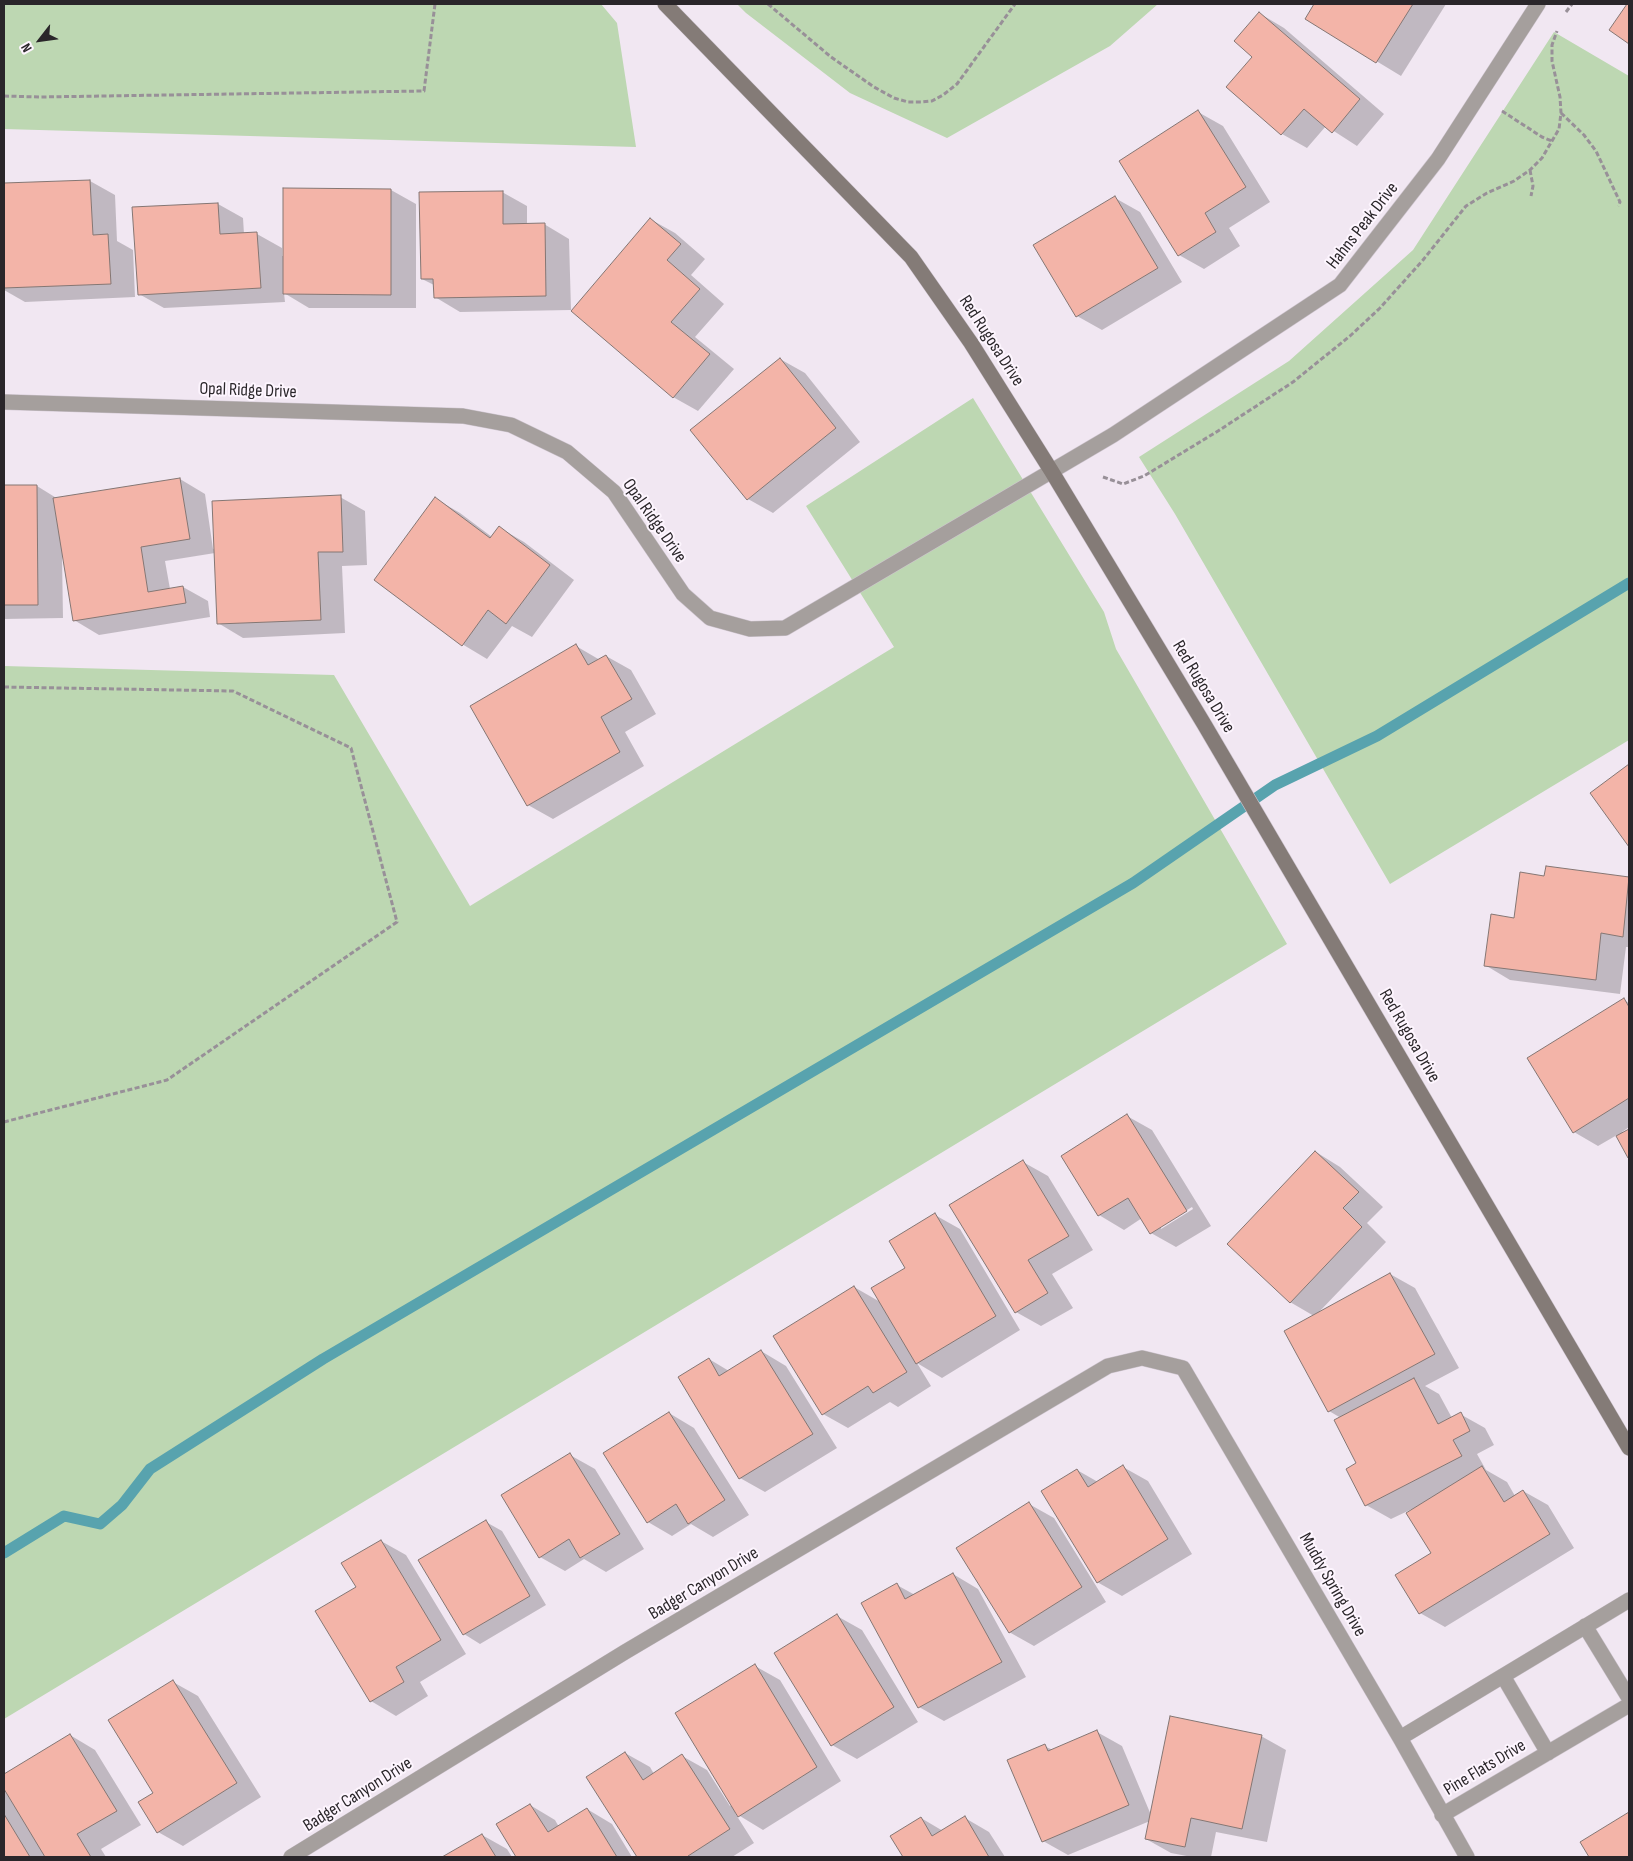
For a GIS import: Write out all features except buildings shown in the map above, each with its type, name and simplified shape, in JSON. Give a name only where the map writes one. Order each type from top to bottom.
[{"type":"street","name":"Red Rugosa Drive","points":[[666,4],[911,257],[971,343],[1052,472],[1204,724],[1629,1448]]},
{"type":"street","name":"Hahns Peak Drive","points":[[1052,472],[1113,435],[1340,285],[1438,159],[1538,4]]},
{"type":"street","name":"Opal Ridge Drive","points":[[4,402],[463,416],[511,425],[567,452],[614,492],[683,594],[710,618],[750,629],[785,628],[1052,472]]},
{"type":"street","name":"Muddy Spring Drive","points":[[1142,1358],[1183,1368],[1400,1738],[1467,1857]]},
{"type":"street","name":"Badger Canyon Drive","points":[[291,1857],[311,1852],[634,1647],[1108,1366],[1142,1358]]},
{"type":"street","points":[[1400,1738],[1629,1600]]},
{"type":"street","points":[[1585,1626],[1629,1698]]},
{"type":"street","name":"Pine Flats Drive","points":[[1502,1676],[1548,1753]]},
{"type":"street","name":"Pine Flats Drive","points":[[1442,1815],[1629,1705]]},
{"type":"path","points":[[4,96],[424,91],[435,4]]},
{"type":"path","points":[[768,4],[831,57],[874,87],[894,98],[908,102],[932,101],[943,96],[956,84],[1015,4]]},
{"type":"path","points":[[1563,18],[1572,4]]},
{"type":"path","points":[[1103,477],[1123,484],[1144,476],[1293,382],[1350,336],[1380,308],[1423,260],[1466,206],[1514,182],[1530,170],[1542,158],[1559,129],[1560,97],[1552,61],[1552,45],[1558,26]]},
{"type":"path","points":[[1497,107],[1542,137],[1552,141]]},
{"type":"path","points":[[1561,113],[1584,135],[1596,151],[1618,197],[1620,202],[1618,206]]},
{"type":"path","points":[[1530,170],[1533,186],[1531,196]]},
{"type":"path","points":[[4,687],[233,691],[352,748],[397,922],[167,1080],[4,1122]]},
{"type":"green space","points":[[4,4],[601,4],[617,23],[636,147],[4,129]]},
{"type":"green space","points":[[737,4],[1158,4],[1110,46],[947,138],[850,93],[746,13]]},
{"type":"green space","points":[[1554,32],[1629,76],[1629,740],[1390,884],[1175,514],[1139,457],[1289,361],[1413,250]]},
{"type":"green space","points":[[973,398],[1104,612],[1116,649],[1287,944],[4,1719],[4,666],[334,675],[470,906],[894,647],[806,506]]},
{"type":"waterway","points":[[4,1553],[64,1516],[100,1524],[122,1505],[150,1469],[323,1359],[1133,883],[1275,785],[1377,736],[1629,583]]}]
